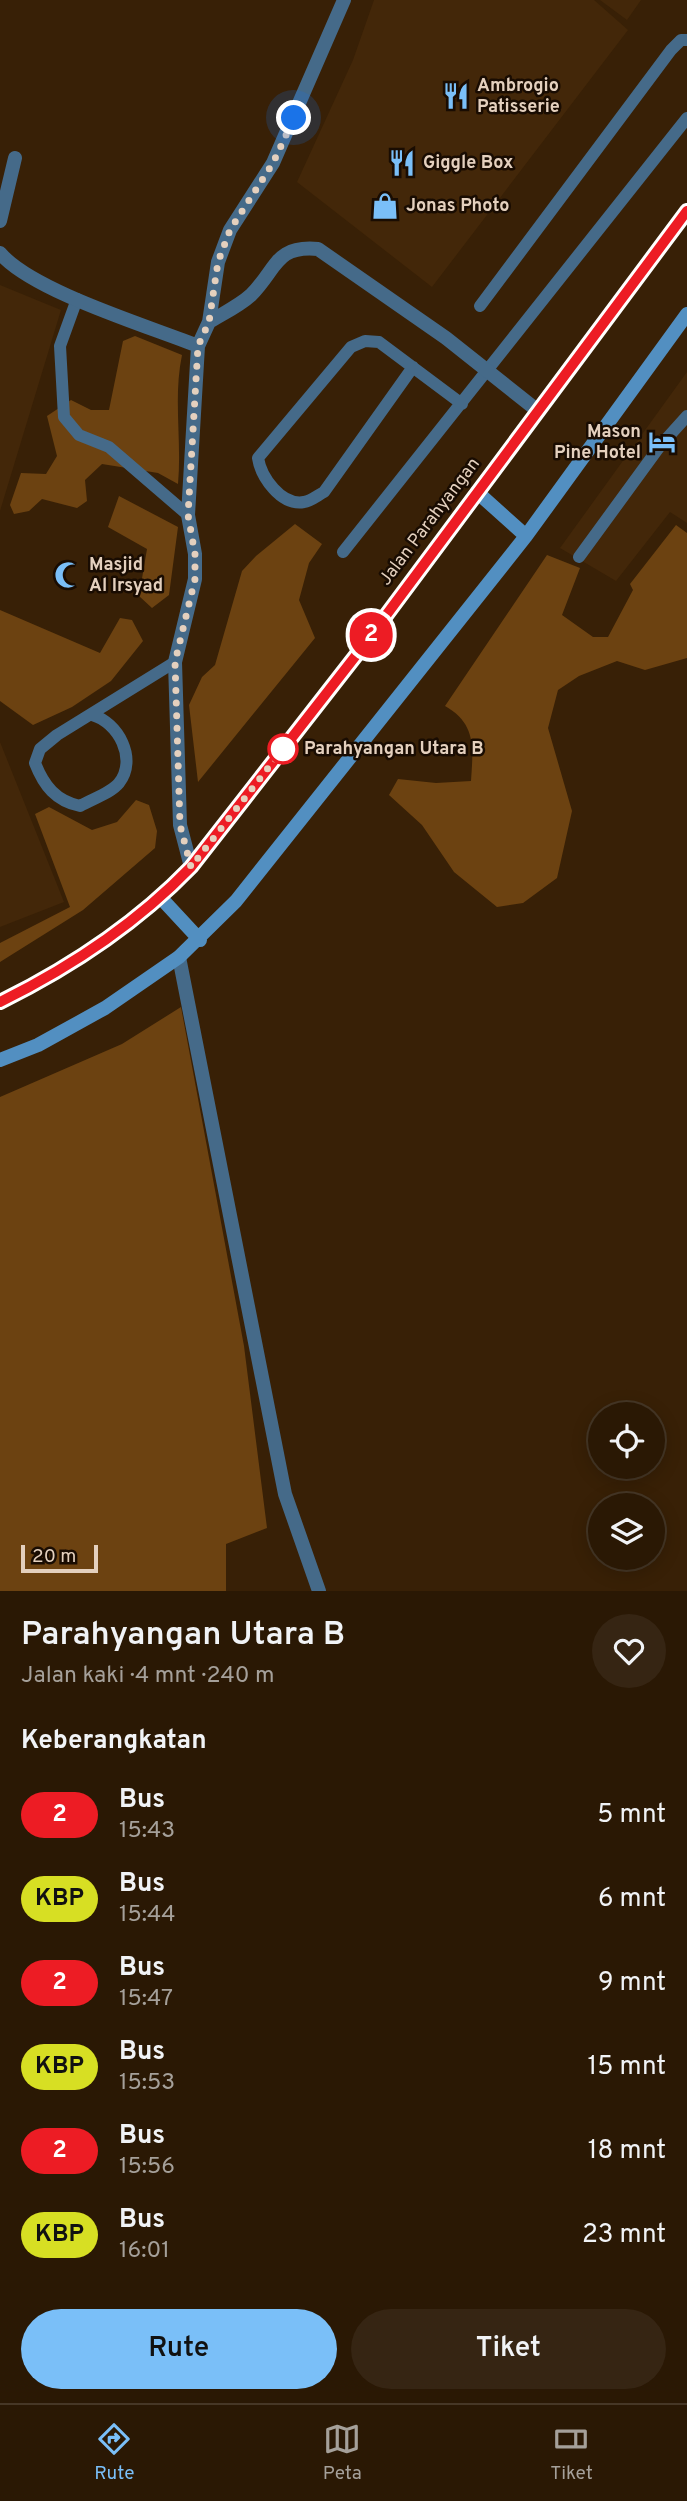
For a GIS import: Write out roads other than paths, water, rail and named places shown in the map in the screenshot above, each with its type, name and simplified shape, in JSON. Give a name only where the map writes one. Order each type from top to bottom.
[{"type":"main road","name":"Jalan Parahyangan","points":[[0,1002],[54,975],[121,930],[161,898],[191,867],[361,649],[687,211]]},
{"type":"main road","points":[[0,1060],[38,1045],[105,1009],[200,940],[288,838],[526,536],[687,314]]},
{"type":"main road","points":[[477,492],[526,536]]},
{"type":"main road","points":[[161,898],[200,940]]},
{"type":"street","points":[[191,867],[180,825],[175,662],[195,579],[195,554],[188,515],[198,346],[209,322],[218,262],[230,230],[273,163],[344,0]]},
{"type":"street","points":[[0,221],[15,158]]},
{"type":"street","points":[[209,322],[250,296],[282,256],[298,247],[318,249],[489,371],[538,411]]},
{"type":"street","points":[[0,253],[10,265],[77,299],[198,346]]},
{"type":"street","points":[[179,957],[285,1494],[319,1591]]},
{"type":"lane","points":[[480,306],[671,50],[681,40],[687,40]]},
{"type":"lane","points":[[344,552],[687,118]]},
{"type":"lane","points":[[77,299],[60,346],[64,417],[79,435],[109,447],[188,515]]},
{"type":"lane","points":[[413,367],[324,492],[306,502],[295,502],[270,486],[260,470],[258,458],[351,346],[365,341],[379,342],[413,367],[463,404]]},
{"type":"lane","points":[[579,557],[660,446],[687,416]]},
{"type":"lane","points":[[92,715],[104,718],[114,728],[123,745],[127,769],[118,785],[80,806],[63,802],[41,778],[35,763],[40,749],[48,742],[175,662]]},
{"type":"place","name":"Ambrogio Patisserie","points":[[456,96]]},
{"type":"place","name":"Giggle Box","points":[[402,163]]},
{"type":"place","name":"Jonas Photo","points":[[385,206]]},
{"type":"place","name":"Mason Pine Hotel","points":[[662,442]]},
{"type":"place","name":"Masjid Al Irsyad","points":[[68,575]]},
{"type":"place","name":"Parahyangan Utara B","points":[[283,749]]}]
